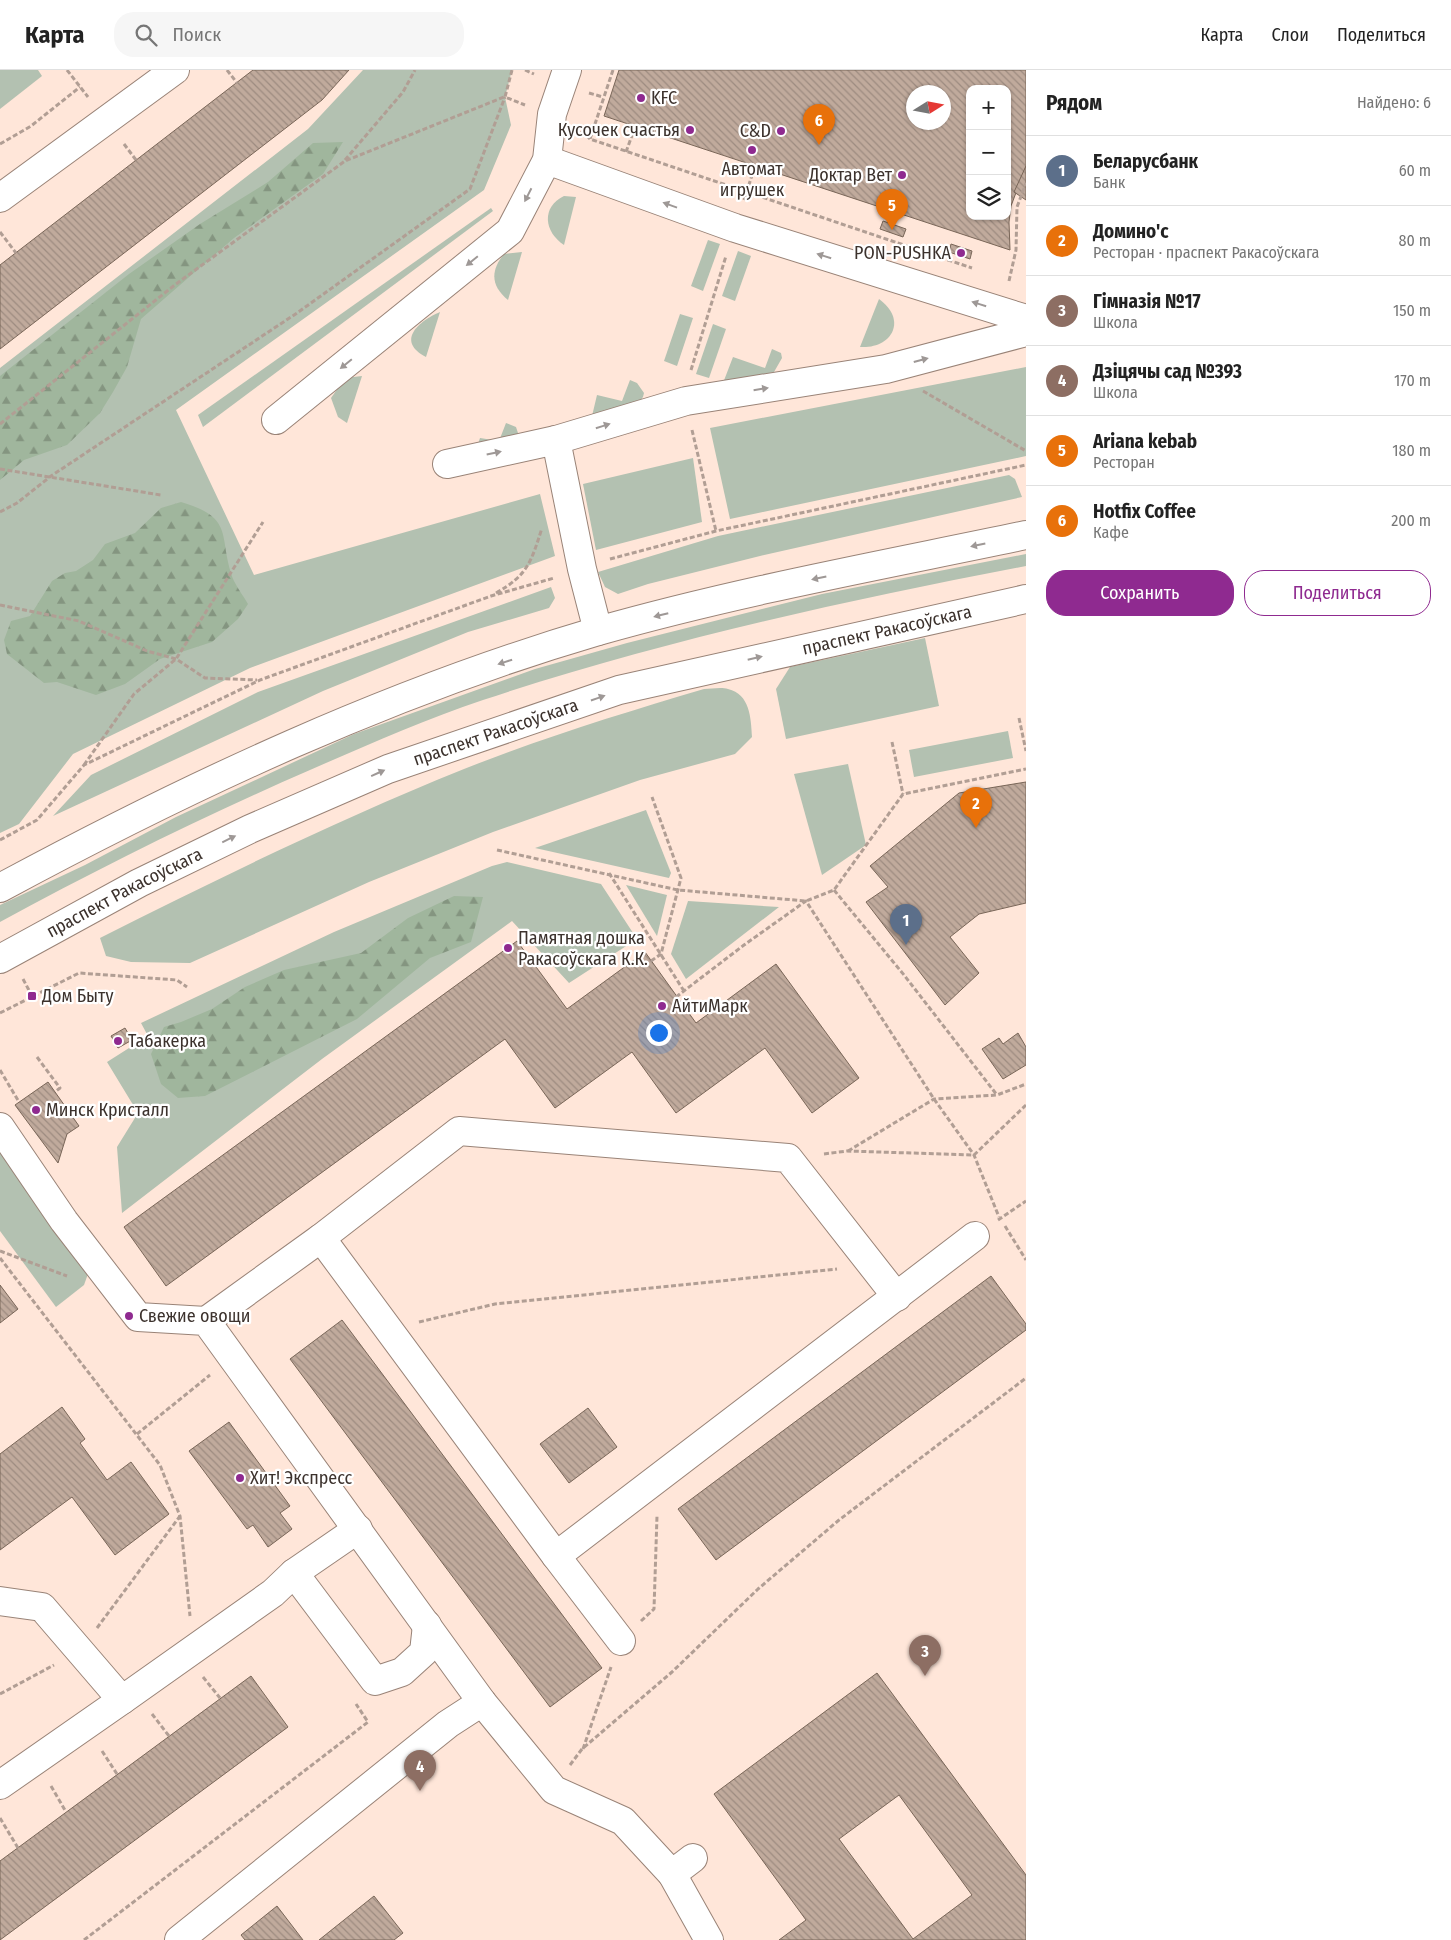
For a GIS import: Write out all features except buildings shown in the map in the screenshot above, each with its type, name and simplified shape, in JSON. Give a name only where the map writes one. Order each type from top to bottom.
[{"type":"main road","points":[[0,198],[175,70]]},
{"type":"main road","points":[[276,420],[510,231],[546,160],[541,110],[567,70]]},
{"type":"main road","points":[[546,160],[735,228],[1026,319]]},
{"type":"main road","points":[[447,464],[556,440],[686,400],[886,369],[1026,332]]},
{"type":"main road","points":[[556,440],[582,569],[598,632]]},
{"type":"main road","points":[[0,888],[113,827],[364,712],[500,663],[598,632],[753,592],[1026,535]]},
{"type":"main road","name":"праспект Ракасоўскага","points":[[0,959],[139,883],[250,828],[388,769],[619,690],[1026,599]]},
{"type":"main road","points":[[0,1127],[64,1221],[138,1316],[206,1321],[321,1238],[459,1131],[788,1158],[897,1297]]},
{"type":"main road","points":[[556,1556],[975,1236]]},
{"type":"main road","points":[[321,1238],[621,1641]]},
{"type":"main road","points":[[206,1321],[482,1702],[554,1790],[623,1821],[682,1866],[709,1940]]},
{"type":"main road","points":[[0,1785],[122,1700],[197,1661],[294,1573],[358,1529]]},
{"type":"main road","points":[[294,1573],[375,1681],[402,1672],[424,1652],[427,1626]]},
{"type":"main road","points":[[0,1601],[42,1607],[122,1700]]},
{"type":"main road","points":[[179,1940],[448,1724],[482,1702]]},
{"type":"path","points":[[227,70],[237,83]]},
{"type":"path","points":[[0,424],[176,284],[345,161],[403,92],[415,70]]},
{"type":"path","points":[[0,512],[17,503],[51,476],[273,329],[470,189],[505,97],[512,70]]},
{"type":"path","points":[[612,70],[590,140],[981,272]]},
{"type":"path","points":[[0,144],[31,126],[80,87]]},
{"type":"path","points":[[345,161],[505,97],[541,110]]},
{"type":"path","points":[[626,152],[635,127]]},
{"type":"path","points":[[716,531],[686,400],[687,383],[755,166]]},
{"type":"path","points":[[1000,278],[1009,281],[1016,250],[1017,207],[1026,183]]},
{"type":"path","points":[[0,232],[16,253]]},
{"type":"path","points":[[886,369],[1026,451]]},
{"type":"path","points":[[610,559],[716,531],[1026,465]]},
{"type":"path","points":[[0,469],[161,495]]},
{"type":"path","points":[[491,596],[515,582],[531,562],[545,520]]},
{"type":"path","points":[[0,840],[37,820],[84,765],[134,694],[176,659],[263,522]]},
{"type":"path","points":[[84,765],[260,680],[491,596],[557,577]]},
{"type":"path","points":[[0,605],[79,621],[147,651],[176,659],[205,678],[260,680]]},
{"type":"path","points":[[1019,718],[1026,751]]},
{"type":"path","points":[[892,742],[903,794]]},
{"type":"path","points":[[676,997],[806,901],[834,890],[903,794],[1026,768]]},
{"type":"path","points":[[652,797],[681,878],[660,954],[652,962]]},
{"type":"path","points":[[497,850],[678,890],[806,901]]},
{"type":"path","points":[[609,874],[684,991]]},
{"type":"path","points":[[834,890],[904,975],[997,1095]]},
{"type":"path","points":[[806,901],[934,1099],[974,1155],[1000,1219],[1026,1260]]},
{"type":"path","points":[[0,1013],[79,973],[177,980],[187,987]]},
{"type":"path","points":[[37,1057],[60,1088],[55,1092]]},
{"type":"path","points":[[0,1070],[19,1102]]},
{"type":"path","points":[[847,1151],[934,1099],[997,1095],[1026,1084]]},
{"type":"path","points":[[788,1158],[847,1151],[974,1155],[1026,1104]]},
{"type":"path","points":[[0,1251],[57,1274],[115,1286]]},
{"type":"path","points":[[0,1258],[160,1464],[180,1516],[197,1661],[220,1698]]},
{"type":"path","points":[[390,1329],[495,1304],[873,1265]]},
{"type":"path","points":[[137,1434],[218,1369]]},
{"type":"path","points":[[0,1694],[80,1651],[180,1516]]},
{"type":"path","points":[[84,1940],[368,1722],[351,1698]]},
{"type":"path","points":[[149,1710],[169,1736]]},
{"type":"path","points":[[99,1747],[117,1774]]},
{"type":"path","points":[[50,1784],[66,1812]]},
{"type":"path","points":[[0,1818],[18,1848]]},
{"type":"green space","points":[[0,70],[38,70],[42,76],[0,109]]},
{"type":"green space","points":[[363,70],[512,70],[505,97],[511,125],[484,190],[176,410],[254,575],[540,494],[555,556],[250,668],[73,754],[19,824],[0,833],[0,368],[308,129]]},
{"type":"green space","points":[[343,142],[323,174],[234,238],[141,319],[127,367],[100,413],[67,445],[24,460],[0,480],[0,376],[129,274],[200,224],[268,182],[313,143]]},
{"type":"green space","points":[[564,196],[576,197],[564,245],[552,233],[548,220],[551,206]]},
{"type":"green space","points":[[491,208],[493,211],[203,427],[198,415]]},
{"type":"green space","points":[[708,240],[720,244],[703,291],[691,286]]},
{"type":"green space","points":[[738,251],[751,256],[735,301],[722,296]]},
{"type":"green space","points":[[522,252],[508,300],[502,295],[496,284],[494,278],[496,266],[504,254]]},
{"type":"green space","points":[[879,299],[888,307],[893,316],[892,332],[881,343],[860,347]]},
{"type":"green space","points":[[440,312],[426,357],[417,351],[412,344],[411,338],[418,326]]},
{"type":"green space","points":[[680,314],[693,318],[677,366],[664,361]]},
{"type":"green space","points":[[713,324],[726,329],[709,378],[696,374]]},
{"type":"green space","points":[[772,349],[781,353],[782,358],[774,372],[723,383],[733,357],[765,368]]},
{"type":"green space","points":[[1026,367],[1026,456],[730,519],[710,428]]},
{"type":"green space","points":[[362,376],[347,423],[338,417],[331,398],[345,378]]},
{"type":"green space","points":[[630,380],[637,383],[644,393],[642,400],[623,411],[592,416],[597,395],[622,401]]},
{"type":"green space","points":[[506,423],[516,427],[517,438],[474,456],[480,438],[499,441]]},
{"type":"green space","points":[[693,458],[702,522],[596,550],[583,484]]},
{"type":"green space","points":[[1009,475],[1015,479],[1022,497],[760,556],[648,584],[618,594],[605,587],[598,572],[718,536]]},
{"type":"green space","points":[[181,502],[199,508],[211,515],[218,523],[222,531],[234,581],[248,604],[238,619],[212,642],[160,659],[125,684],[96,695],[57,682],[44,683],[7,654],[4,640],[11,621],[30,616],[52,581],[65,573],[76,571],[93,560],[105,544],[135,533],[161,508]]},
{"type":"green space","points":[[1026,554],[1026,566],[889,593],[752,624],[617,659],[483,700],[417,724],[270,787],[115,862],[0,922],[0,905],[85,865],[176,817],[354,734],[535,669],[627,643],[822,594]]},
{"type":"green space","points":[[551,587],[555,598],[549,608],[468,632],[323,691],[53,816],[91,775],[258,692]]},
{"type":"green space","points":[[925,638],[939,706],[786,739],[776,689],[790,667]]},
{"type":"green space","points":[[704,689],[728,689],[741,696],[745,701],[750,715],[752,737],[735,754],[640,780],[493,832],[369,882],[190,963],[131,962],[106,956],[100,938],[235,871],[372,808],[464,769],[553,736]]},
{"type":"green space","points":[[1008,731],[1013,758],[914,777],[909,750]]},
{"type":"green space","points":[[848,764],[866,845],[822,875],[794,774]]},
{"type":"green space","points":[[646,810],[671,873],[669,878],[535,848]]},
{"type":"green space","points":[[507,862],[601,884],[637,939],[569,983],[512,921],[322,1059],[122,1213],[117,1147],[138,1113],[107,1062],[148,1036],[141,1023],[334,932],[492,866]]},
{"type":"green space","points":[[626,885],[667,895],[657,936]]},
{"type":"green space","points":[[454,896],[483,897],[471,942],[430,958],[357,1019],[205,1096],[178,1098],[161,1084],[151,1054],[164,1027],[212,1009],[245,987],[284,970],[361,953],[408,918]]},
{"type":"green space","points":[[688,901],[779,907],[686,979],[671,954]]},
{"type":"green space","points":[[0,1152],[89,1271],[84,1285],[56,1307],[0,1231]]},
{"type":"place","name":"KFC","points":[[641,98]]},
{"type":"place","name":"Кусочек счастья","points":[[690,130]]},
{"type":"place","name":"C&D","points":[[781,131]]},
{"type":"place","name":"Hotfix Coffee","points":[[819,145]]},
{"type":"place","name":"Автомат игрушек","points":[[752,150]]},
{"type":"place","name":"Доктар Вет","points":[[902,175]]},
{"type":"place","name":"Ariana kebab","points":[[892,230]]},
{"type":"place","name":"PON-PUSHKA","points":[[961,253]]},
{"type":"place","name":"Домино'c","points":[[976,828]]},
{"type":"place","name":"Беларусбанк","points":[[906,945]]},
{"type":"place","name":"Памятная дошка Ракасоўскага К.К.","points":[[508,948]]},
{"type":"place","name":"Дом Быту","points":[[32,996]]},
{"type":"place","name":"АйтиМарк","points":[[662,1006]]},
{"type":"place","name":"Табакерка","points":[[118,1041]]},
{"type":"place","name":"Минск Кристалл","points":[[36,1110]]},
{"type":"place","name":"Свежие овощи","points":[[129,1316]]},
{"type":"place","name":"Хит! Экспресс","points":[[240,1478]]},
{"type":"place","name":"Гімназія №17","points":[[925,1676]]},
{"type":"place","name":"Дзіцячы сад №393","points":[[420,1791]]}]
